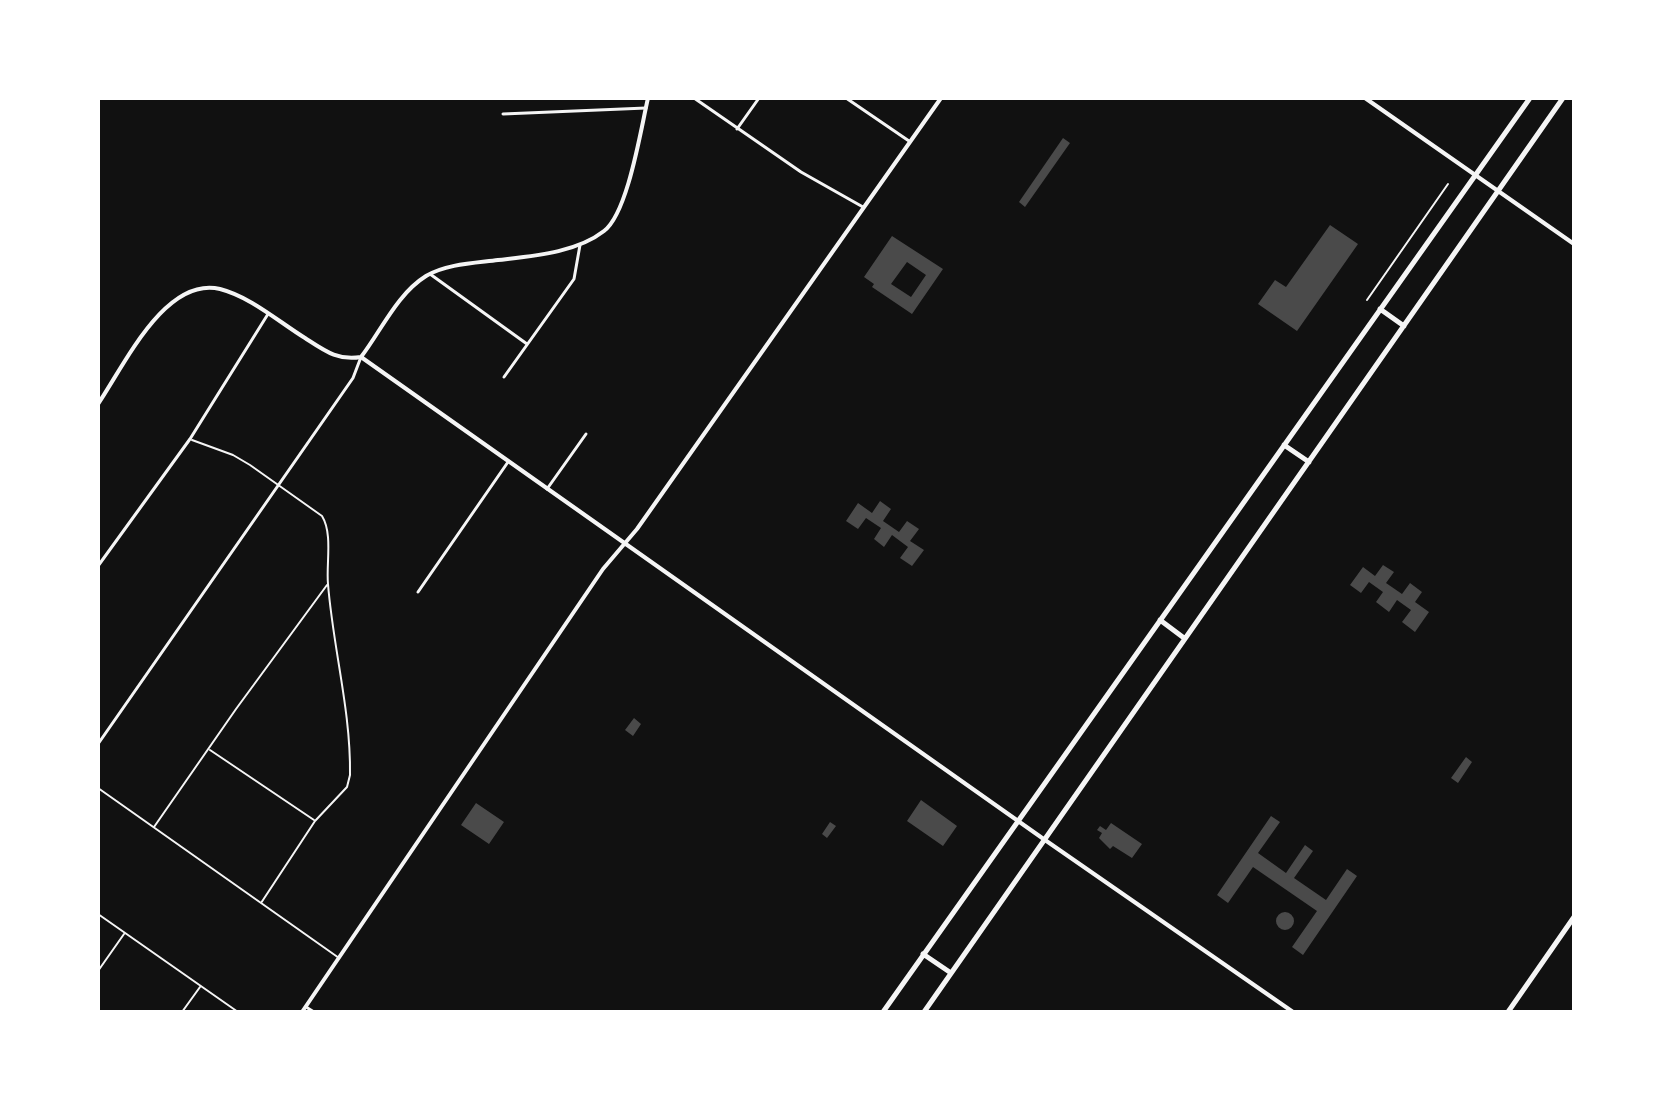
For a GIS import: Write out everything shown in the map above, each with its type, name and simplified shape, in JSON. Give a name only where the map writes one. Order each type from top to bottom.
[{"type":"main road","points":[[883,1012],[1530,98]]},
{"type":"main road","points":[[924,1012],[1563,98]]},
{"type":"main road","points":[[1380,309],[1404,326]]},
{"type":"main road","points":[[1284,445],[1309,462]]},
{"type":"main road","points":[[1160,620],[1184,638]]},
{"type":"main road","points":[[1508,1012],[1574,917]]},
{"type":"main road","points":[[923,954],[951,973]]},
{"type":"street","points":[[98,744],[280,485],[353,378],[361,357],[406,295],[430,274],[580,245],[606,230],[625,193],[648,98]]},
{"type":"street","points":[[694,98],[801,172],[863,207]]},
{"type":"street","points":[[737,129],[759,98]]},
{"type":"street","points":[[846,98],[911,142]]},
{"type":"street","points":[[314,1012],[304,1009],[415,843],[603,569],[637,529],[941,98]]},
{"type":"street","points":[[1365,98],[1574,244]]},
{"type":"street","points":[[503,114],[646,108]]},
{"type":"street","points":[[504,377],[574,279],[580,245]]},
{"type":"street","points":[[430,274],[527,345]]},
{"type":"street","points":[[98,404],[156,316],[186,292],[204,288],[219,289],[243,299],[338,358],[361,357],[1293,1012]]},
{"type":"street","points":[[98,566],[190,439],[268,314]]},
{"type":"street","points":[[547,489],[586,434]]},
{"type":"street","points":[[418,592],[508,462]]},
{"type":"lane","points":[[1367,300],[1448,184]]},
{"type":"lane","points":[[190,439],[233,455],[280,485],[325,521],[328,584],[341,670],[350,775],[347,787],[315,821],[261,903]]},
{"type":"lane","points":[[154,827],[328,584]]},
{"type":"lane","points":[[209,749],[315,821]]},
{"type":"lane","points":[[98,788],[339,958]]},
{"type":"lane","points":[[98,914],[238,1012]]},
{"type":"lane","points":[[98,971],[125,933]]},
{"type":"lane","points":[[182,1012],[200,986]]},
{"type":"building","points":[[1063,138],[1070,143],[1025,207],[1019,202]]},
{"type":"building","points":[[1330,225],[1358,244],[1297,331],[1258,304],[1275,280],[1286,287]]},
{"type":"building","points":[[892,236],[943,269],[912,314],[872,287],[874,284],[864,277]],"holes":[[[907,262],[926,275],[911,297],[891,284]]]},
{"type":"building","points":[[880,501],[891,509],[883,521],[899,532],[907,521],[919,529],[910,541],[924,550],[912,566],[900,558],[908,547],[892,535],[884,547],[874,539],[881,528],[866,518],[858,529],[846,521],[858,503],[872,513]]},
{"type":"building","points":[[1383,565],[1394,572],[1386,583],[1402,594],[1410,583],[1422,592],[1415,602],[1429,612],[1415,632],[1402,622],[1411,610],[1397,600],[1389,612],[1376,602],[1383,592],[1369,582],[1361,593],[1350,585],[1363,567],[1375,576]]},
{"type":"building","points":[[634,718],[641,724],[633,736],[625,730]]},
{"type":"building","points":[[1466,757],[1472,762],[1458,783],[1451,778]]},
{"type":"building","points":[[921,800],[957,826],[943,846],[907,821]]},
{"type":"building","points":[[476,803],[504,822],[489,844],[461,825]]},
{"type":"building","points":[[1271,816],[1280,822],[1258,853],[1286,873],[1305,845],[1313,851],[1294,878],[1326,900],[1347,869],[1357,876],[1303,955],[1292,947],[1317,911],[1253,867],[1228,903],[1217,895]]},
{"type":"building","points":[[830,822],[836,826],[827,838],[822,834]]},
{"type":"building","points":[[1111,823],[1142,844],[1132,858],[1113,846],[1110,849],[1099,838],[1102,833],[1097,830],[1100,826],[1106,830]]},
{"type":"building","points":[[1281,912],[1289,912],[1294,921],[1292,928],[1281,930],[1276,925],[1276,917]]}]
